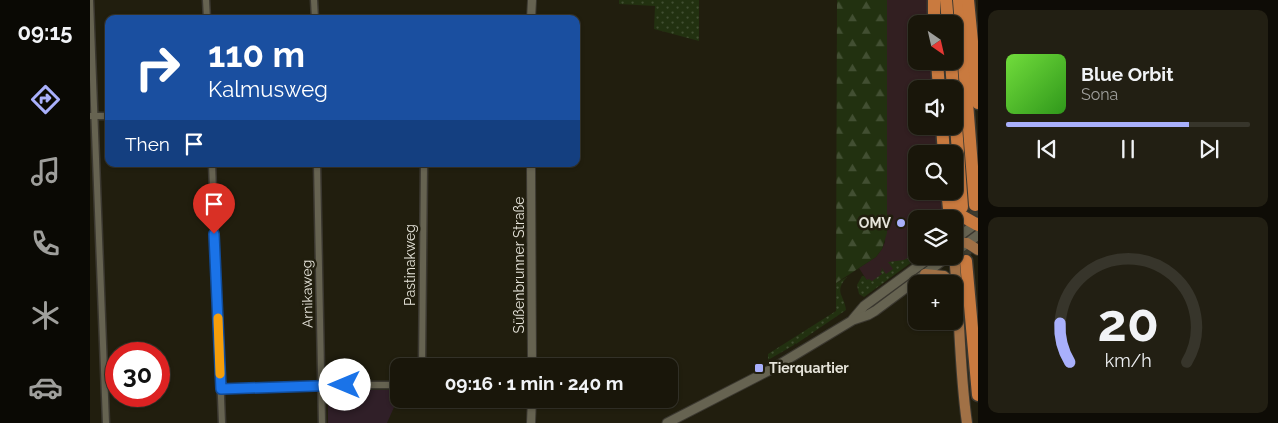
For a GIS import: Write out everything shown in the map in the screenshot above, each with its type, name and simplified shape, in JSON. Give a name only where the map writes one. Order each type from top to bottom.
[{"type":"highway","points":[[934,0],[934,15]]},
{"type":"highway","points":[[946,0],[947,15]]},
{"type":"highway","points":[[959,0],[962,80]]},
{"type":"highway","points":[[968,0],[978,103]]},
{"type":"highway","points":[[959,135],[968,206],[963,92]]},
{"type":"highway","points":[[951,200],[960,215],[977,226]]},
{"type":"highway","points":[[966,262],[978,395]]},
{"type":"main road","points":[[963,235],[977,226]]},
{"type":"main road","points":[[963,247],[977,226]]},
{"type":"main road","points":[[963,242],[978,250]]},
{"type":"main road","points":[[853,320],[864,306],[920,265]]},
{"type":"main road","points":[[667,423],[770,370],[853,320],[875,311],[937,265]]},
{"type":"main road","points":[[925,274],[934,275]]},
{"type":"main road","points":[[959,330],[967,423]]},
{"type":"street","points":[[90,0],[92,116],[106,423]]},
{"type":"street","points":[[206,0],[207,15]]},
{"type":"street","points":[[314,0],[315,15]]},
{"type":"street","points":[[531,15],[532,0]]},
{"type":"street","points":[[92,116],[105,116]]},
{"type":"street","points":[[212,167],[222,423]]},
{"type":"street","name":"Arnikaweg","points":[[317,167],[322,423]]},
{"type":"street","name":"Pastinakweg","points":[[422,358],[424,167]]},
{"type":"street","name":"Süßenbrunner Straße","points":[[531,167],[532,358]]},
{"type":"street","points":[[221,389],[322,385],[390,385]]},
{"type":"street","points":[[531,423],[532,408]]},
{"type":"shaded area","points":[[887,0],[931,0],[930,15],[908,15],[908,70],[931,70],[931,80],[908,80],[908,135],[937,135],[938,145],[908,145],[908,200],[943,200],[943,210],[908,210],[908,264],[873,290],[859,268],[876,257],[885,242]]},
{"type":"shaded area","points":[[332,390],[390,390],[390,408],[394,408],[387,423],[328,423],[328,393]]},
{"type":"green space","points":[[619,0],[699,0],[699,41],[654,29],[655,6],[619,4]]},
{"type":"green space","points":[[837,0],[887,0],[887,233],[882,249],[876,257],[836,283]]},
{"type":"green space","points":[[908,258],[908,265],[864,297],[859,294],[857,285],[862,276],[872,281],[882,274],[880,272],[882,270],[881,267],[886,274],[893,269],[888,262]]},
{"type":"green space","points":[[847,277],[840,290],[846,310],[796,344],[768,360],[768,354],[836,311],[836,283]]},
{"type":"tunnel","points":[[975,205],[978,250]]},
{"type":"tunnel","points":[[962,207],[966,261]]},
{"type":"slow traffic","points":[[218,318],[220,374]]},
{"type":"place","name":"OMV","points":[[901,223]]},
{"type":"place","name":"Tierquartier","points":[[759,368]]},
{"type":"route","points":[[214,234],[221,389],[345,385]]}]
